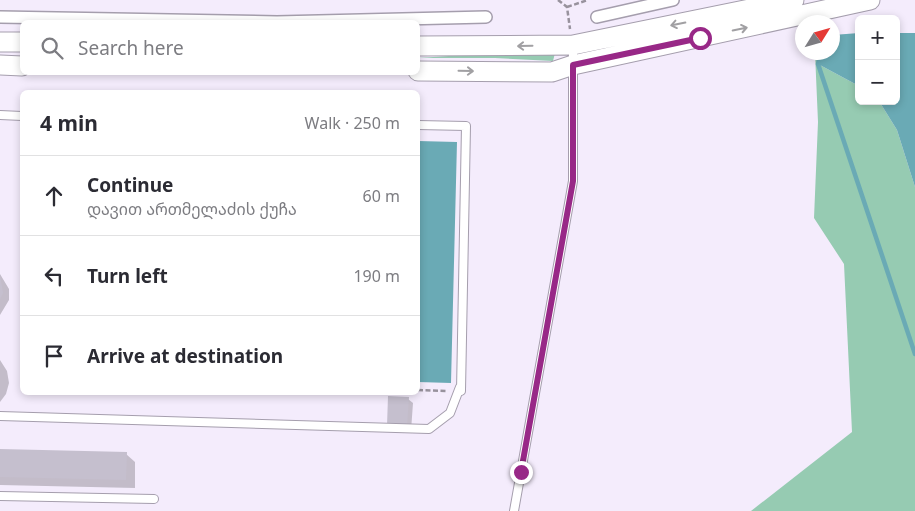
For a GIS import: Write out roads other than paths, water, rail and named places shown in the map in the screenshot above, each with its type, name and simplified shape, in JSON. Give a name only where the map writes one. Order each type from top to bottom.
[{"type":"street","points":[[597,17],[674,0]]},
{"type":"street","points":[[420,46],[573,45],[794,0]]},
{"type":"street","points":[[420,71],[552,72],[573,65],[870,0]]},
{"type":"street","points":[[0,17],[166,20]]},
{"type":"street","points":[[361,20],[486,17]]},
{"type":"street","points":[[0,42],[20,42]]},
{"type":"street","points":[[0,65],[20,66]]},
{"type":"lane","points":[[514,511],[573,181],[573,45]]},
{"type":"lane","points":[[0,115],[20,116]]},
{"type":"lane","points":[[0,416],[429,429],[450,413],[460,387],[461,391],[466,126],[420,125]]},
{"type":"lane","points":[[0,496],[154,499]]},
{"type":"water","points":[[855,33],[855,84],[818,64],[817,60],[840,60],[840,34]]},
{"type":"water","points":[[900,33],[915,33],[915,187],[897,130],[881,105],[900,105]]},
{"type":"water","points":[[420,141],[457,142],[451,383],[420,382]]},
{"type":"waterway","points":[[819,60],[818,64],[915,354]]}]
